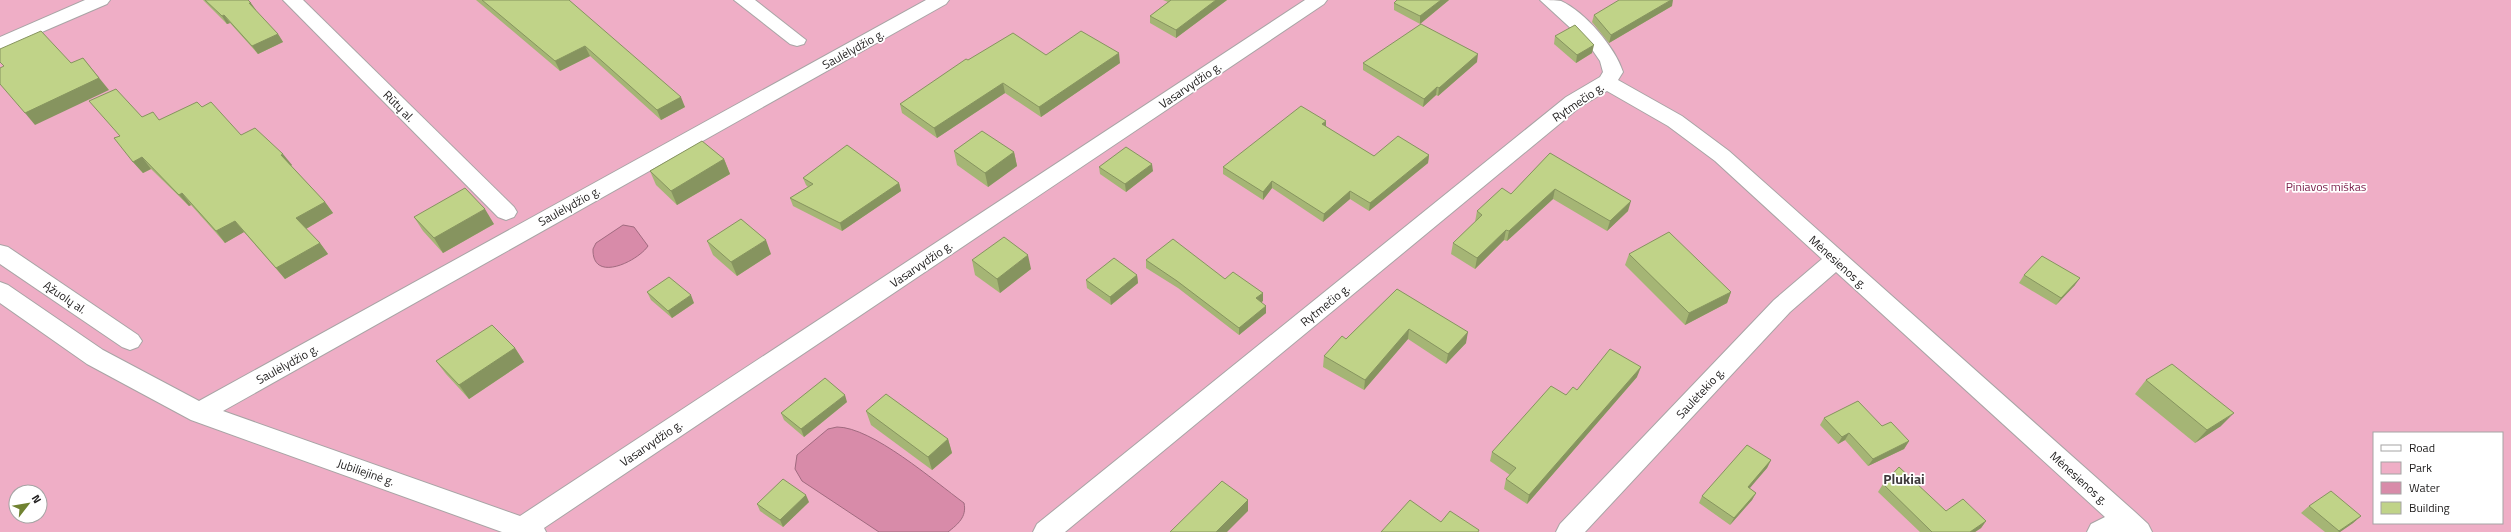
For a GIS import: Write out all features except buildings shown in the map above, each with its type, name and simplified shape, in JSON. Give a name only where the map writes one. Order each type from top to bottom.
[{"type":"street","points":[[0,44],[101,0]]},
{"type":"street","name":"Rūtų al.","points":[[292,0],[506,212]]},
{"type":"street","points":[[743,0],[797,40]]},
{"type":"street","name":"Saulėlydžio g.","points":[[199,413],[940,0]]},
{"type":"street","name":"Vasarvydžio g.","points":[[528,530],[1318,0]]},
{"type":"street","points":[[1549,0],[1602,47],[1611,61],[1613,72],[1607,82]]},
{"type":"street","name":"Mėnesienos g.","points":[[1607,82],[1675,121],[1722,156],[2132,526]]},
{"type":"street","name":"Rytmečio g.","points":[[1046,532],[1573,102],[1607,82]]},
{"type":"street","name":"Ąžuolų al.","points":[[0,253],[130,341]]},
{"type":"street","name":"Saulėtekio g.","points":[[1569,532],[1782,306],[1836,260]]},
{"type":"street","name":"Jubiliejinė g.","points":[[0,291],[95,357],[199,413],[528,530]]},
{"type":"street","points":[[2100,532],[2132,526]]},
{"type":"green space","name":"Piniavos miškas","points":[[0,0],[2511,0],[2511,532],[0,532]]},
{"type":"water","points":[[623,225],[634,227],[648,246],[643,252],[626,263],[607,267],[600,265],[595,260],[593,249],[596,243]]},
{"type":"water","points":[[837,427],[851,429],[885,445],[920,469],[964,503],[965,508],[961,520],[948,532],[879,532],[802,481],[795,469],[797,455],[828,429]]},
{"type":"district","name":"Plukiai","points":[[1904,478]]}]
